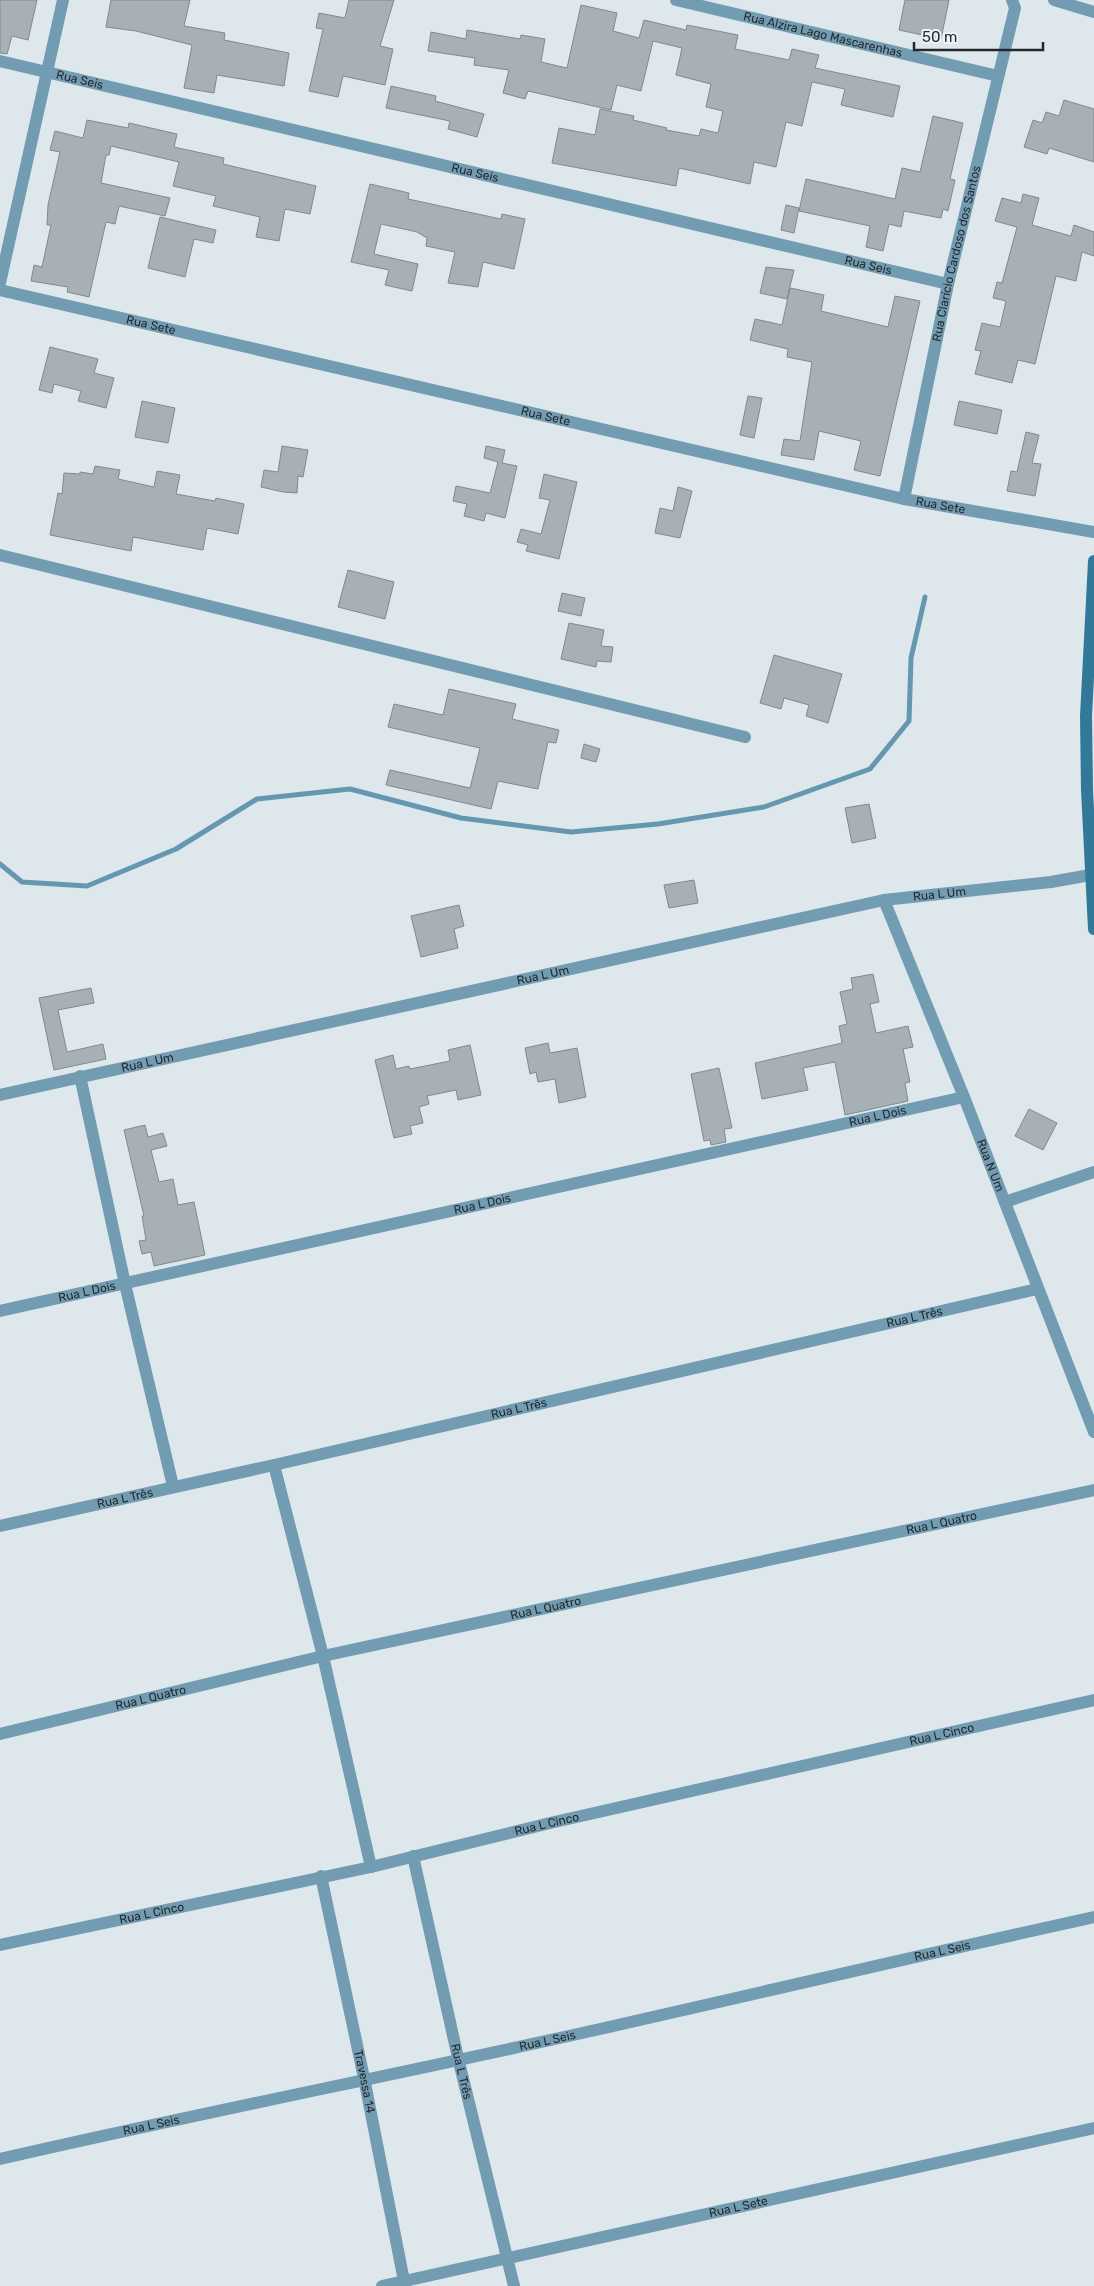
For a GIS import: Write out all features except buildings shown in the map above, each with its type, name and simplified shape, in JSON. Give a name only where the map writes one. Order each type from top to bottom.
[{"type":"street","points":[[0,283],[63,0]]},
{"type":"street","name":"Rua Alzira Lago Mascarenhas","points":[[676,0],[998,76]]},
{"type":"street","points":[[1054,0],[1094,12]]},
{"type":"street","name":"Rua Clarício Cardoso dos Santos","points":[[904,499],[948,284],[1017,3]]},
{"type":"street","name":"Rua Seis","points":[[0,61],[948,284]]},
{"type":"street","name":"Rua Sete","points":[[0,290],[904,499],[1094,532]]},
{"type":"street","points":[[0,555],[745,737]]},
{"type":"street","points":[[1094,561],[1086,790],[1094,929]]},
{"type":"street","name":"Rua L Um","points":[[0,1095],[884,900],[1051,882],[1090,875]]},
{"type":"street","name":"Rua N Um","points":[[884,900],[964,1097],[1094,1432]]},
{"type":"street","points":[[80,1076],[125,1284],[173,1486]]},
{"type":"street","name":"Rua L Dois","points":[[0,1311],[964,1097]]},
{"type":"street","points":[[1005,1202],[1094,1172]]},
{"type":"street","name":"Rua L Três","points":[[0,1526],[274,1465],[1037,1289]]},
{"type":"street","points":[[274,1465],[323,1656],[371,1867]]},
{"type":"street","name":"Rua L Quatro","points":[[0,1734],[323,1656],[1094,1490]]},
{"type":"street","name":"Rua L Cinco","points":[[0,1945],[371,1867],[1094,1700]]},
{"type":"street","name":"Rua L Três","points":[[413,1856],[458,2058],[509,2259],[514,2286]]},
{"type":"street","name":"Travessa 14","points":[[321,1876],[364,2078],[404,2283]]},
{"type":"street","name":"Rua L Seis","points":[[0,2159],[172,2119],[598,2029],[1094,1917]]},
{"type":"street","name":"Rua L Sete","points":[[382,2286],[404,2283],[1094,2128]]},
{"type":"waterway","points":[[0,864],[22,882],[87,886],[176,849],[257,799],[350,789],[461,818],[571,832],[658,824],[764,807],[870,769],[909,721],[911,658],[925,597]]}]
